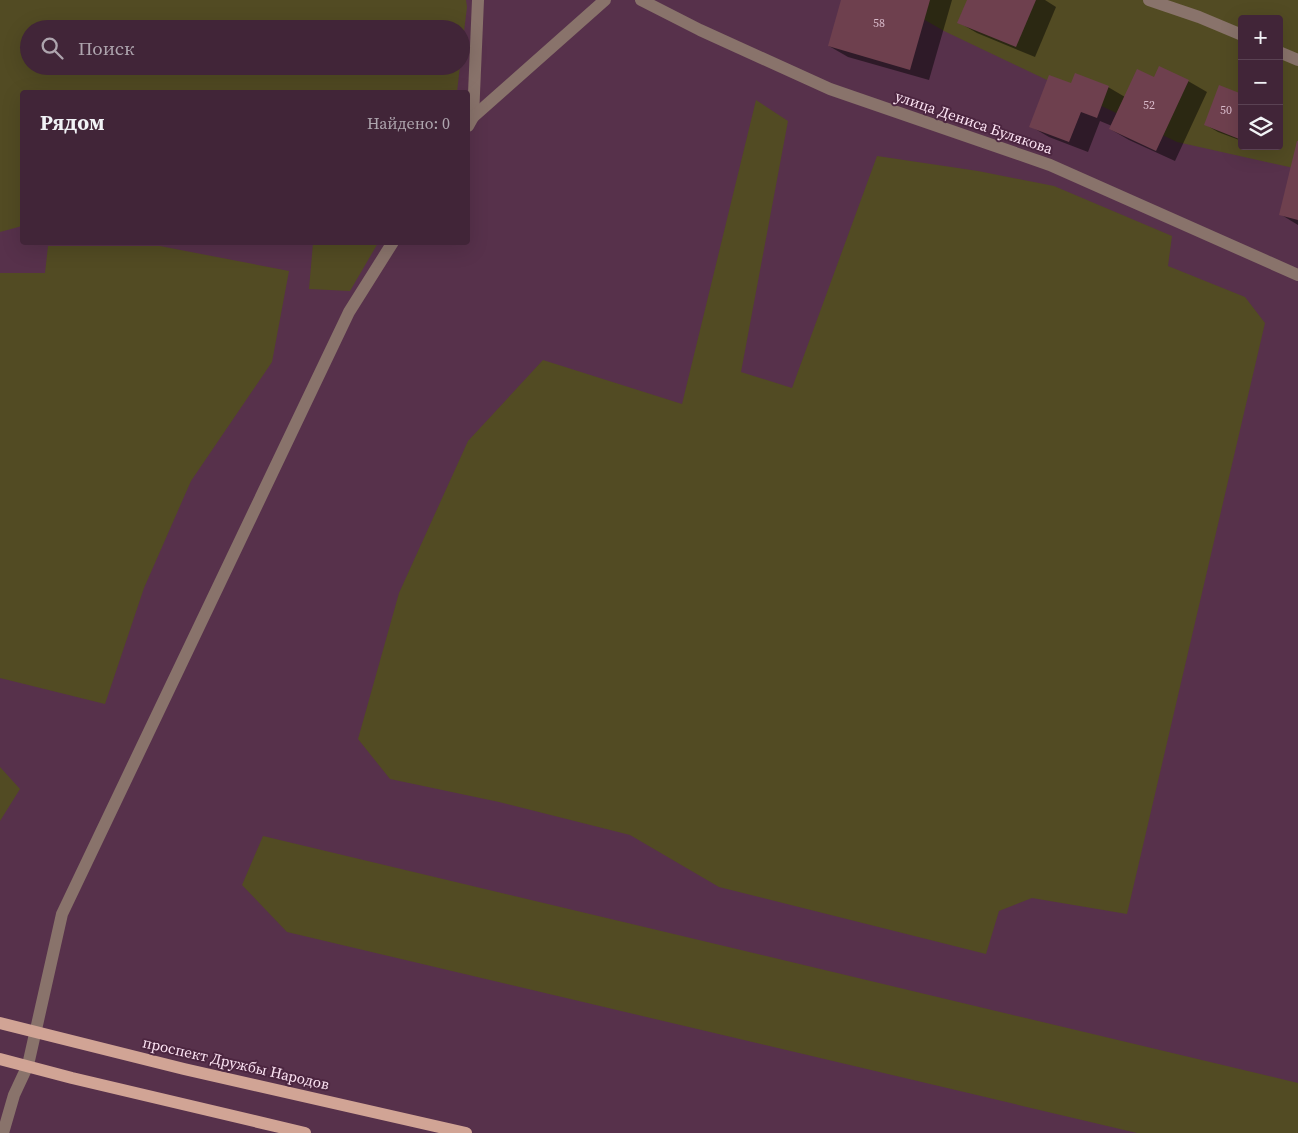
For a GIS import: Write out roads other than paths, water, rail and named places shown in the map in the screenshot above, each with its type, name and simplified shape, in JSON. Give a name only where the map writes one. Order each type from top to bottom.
[{"type":"main road","name":"проспект Дружбы Народов","points":[[0,1023],[184,1068],[466,1133]]},
{"type":"main road","points":[[0,1059],[305,1133]]},
{"type":"street","points":[[470,121],[478,0]]},
{"type":"street","points":[[470,121],[605,0]]},
{"type":"street","name":"улица Дениса Булякова","points":[[640,0],[830,90],[1050,165],[1298,275]]},
{"type":"street","points":[[1149,0],[1199,17],[1238,34]]},
{"type":"street","points":[[1283,54],[1298,60]]},
{"type":"street","points":[[3,1133],[14,1095],[28,1065],[62,914],[349,312],[391,245]]}]
